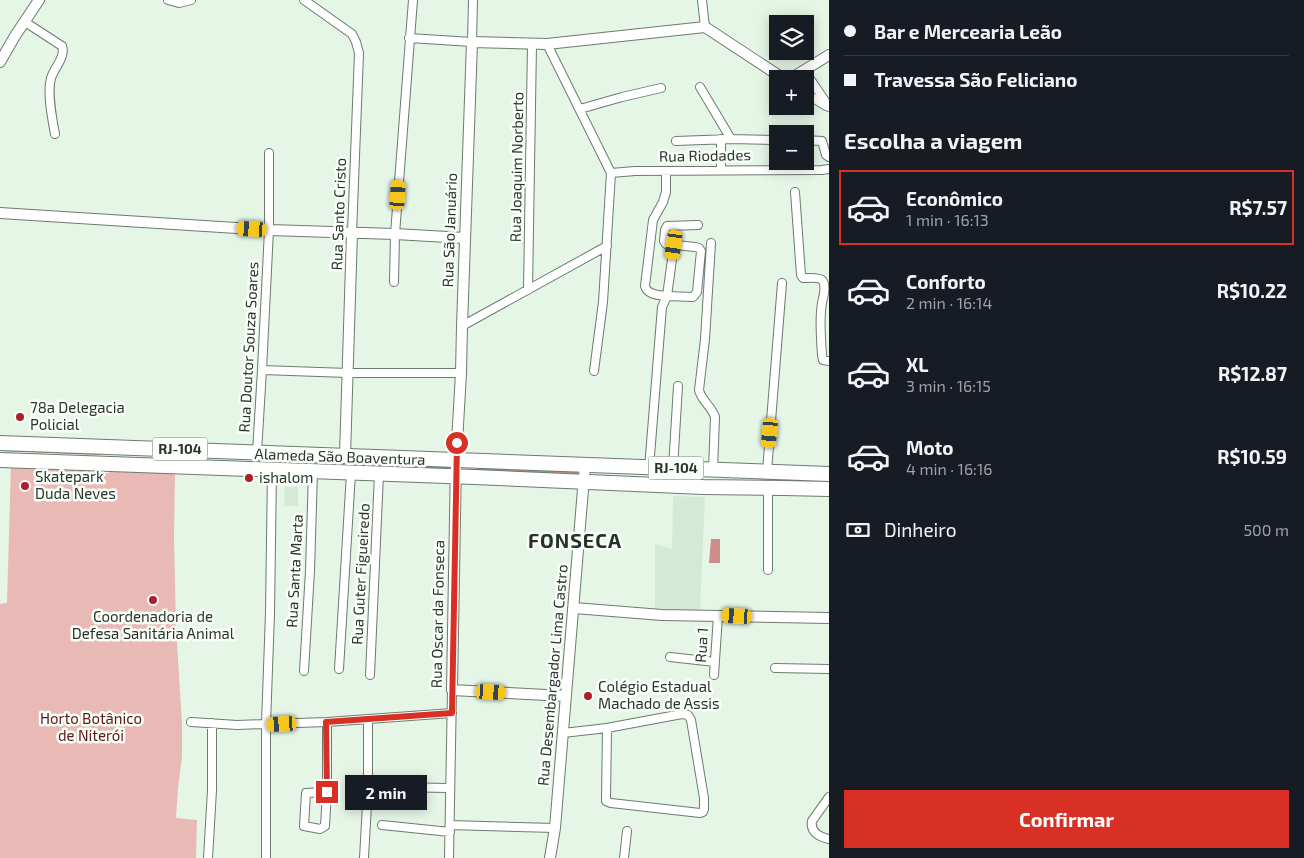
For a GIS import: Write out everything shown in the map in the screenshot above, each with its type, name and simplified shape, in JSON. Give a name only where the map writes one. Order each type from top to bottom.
[{"type":"highway","name":"Alameda São Boaventura","points":[[0,443],[829,474]]},
{"type":"highway","name":"Alameda São Boaventura","points":[[0,460],[829,490]]},
{"type":"street","points":[[0,62],[39,0]]},
{"type":"street","points":[[168,0],[179,3],[191,0]]},
{"type":"street","name":"Rua Santo Cristo","points":[[304,0],[352,34],[359,53],[345,456]]},
{"type":"street","points":[[394,282],[395,234],[413,0]]},
{"type":"street","name":"Rua São Januário","points":[[456,460],[461,373],[473,0]]},
{"type":"street","points":[[702,0],[705,27]]},
{"type":"street","points":[[24,22],[63,48],[63,54],[50,84],[55,134]]},
{"type":"street","points":[[409,38],[548,44],[705,27],[770,70]]},
{"type":"street","name":"Rua Joaquim Norberto","points":[[528,290],[532,44]]},
{"type":"street","points":[[548,44],[611,173],[603,302],[594,371]]},
{"type":"street","points":[[804,70],[829,55]]},
{"type":"street","points":[[814,85],[829,107]]},
{"type":"street","points":[[700,86],[731,139]]},
{"type":"street","points":[[580,109],[661,88]]},
{"type":"street","points":[[814,98],[829,107]]},
{"type":"street","points":[[721,140],[721,170]]},
{"type":"street","points":[[676,141],[769,140]]},
{"type":"street","points":[[814,141],[822,141],[826,155],[829,156]]},
{"type":"street","name":"Rua Doutor Souza Soares","points":[[257,452],[269,230],[269,153]]},
{"type":"street","name":"Rua Riodades","points":[[611,173],[635,171],[822,170],[829,168]]},
{"type":"street","points":[[666,171],[666,192],[653,220],[646,291],[651,294],[693,297],[697,292],[699,248],[664,243],[667,226],[698,225]]},
{"type":"street","points":[[796,192],[801,275],[803,278],[818,279],[824,282],[821,307],[822,355],[823,360],[829,361]]},
{"type":"street","points":[[0,213],[269,230],[465,238]]},
{"type":"street","points":[[711,243],[705,339],[699,390],[701,396],[713,411],[716,421],[713,470]]},
{"type":"street","points":[[649,468],[662,307],[667,296],[674,245]]},
{"type":"street","points":[[462,326],[607,246]]},
{"type":"street","points":[[766,472],[782,283]]},
{"type":"street","points":[[262,370],[348,373],[461,373]]},
{"type":"street","points":[[673,468],[678,386]]},
{"type":"street","name":"Rua Oscar da Fonseca","points":[[449,858],[456,460]]},
{"type":"street","name":"Rua Desembargador Lima Castro","points":[[550,858],[555,828],[585,465]]},
{"type":"street","points":[[266,858],[266,724],[272,470]]},
{"type":"street","name":"Rua Santa Marta","points":[[304,671],[313,472]]},
{"type":"street","points":[[339,669],[351,473]]},
{"type":"street","name":"Rua Guter Figueiredo","points":[[370,675],[380,474]]},
{"type":"street","points":[[768,487],[768,570]]},
{"type":"street","points":[[574,608],[662,614],[829,618]]},
{"type":"street","name":"Rua 1","points":[[714,675],[718,616]]},
{"type":"street","points":[[670,657],[715,662]]},
{"type":"street","points":[[775,668],[829,669]]},
{"type":"street","points":[[452,690],[566,696]]},
{"type":"street","points":[[191,722],[237,725],[326,722],[452,713]]},
{"type":"street","points":[[563,732],[607,728],[682,714],[688,715],[691,720],[704,798],[703,812],[606,801],[607,728]]},
{"type":"street","points":[[364,858],[368,787],[368,718]]},
{"type":"street","points":[[326,722],[327,792],[325,826],[320,829],[304,826],[306,793],[327,792]]},
{"type":"street","points":[[208,858],[212,790],[212,723]]},
{"type":"street","points":[[386,787],[450,788]]},
{"type":"street","points":[[829,797],[811,825],[813,832],[829,839]]},
{"type":"street","points":[[382,825],[450,828],[555,828]]},
{"type":"street","points":[[624,858],[627,831]]},
{"type":"shaded area","points":[[285,487],[298,487],[298,506],[284,506]]},
{"type":"shaded area","points":[[673,496],[705,497],[700,610],[655,610],[655,544],[672,549]]},
{"type":"shaded area","points":[[711,539],[720,539],[720,563],[709,563]]},
{"type":"green space","name":"Horto Botânico de Niterói","points":[[11,465],[100,467],[102,473],[109,473],[113,467],[175,470],[176,626],[182,724],[182,757],[176,818],[197,820],[196,858],[0,858],[0,604],[7,603]]},
{"type":"waterway","points":[[0,450],[99,454]]},
{"type":"waterway","points":[[369,465],[449,468]]},
{"type":"waterway","points":[[477,469],[577,473]]},
{"type":"place","name":"78a Delegacia Policial","points":[[20,417]]},
{"type":"place","name":"ishalom","points":[[249,478]]},
{"type":"place","name":"Skatepark Duda Neves","points":[[25,486]]},
{"type":"place","name":"Coordenadoria de Defesa Sanitária Animal","points":[[153,600]]},
{"type":"place","name":"Colégio Estadual Machado de Assis","points":[[588,696]]},
{"type":"district","name":"FONSECA","points":[[575,541]]},
{"type":"route","points":[[327,792],[326,722],[452,713],[457,443]]}]
